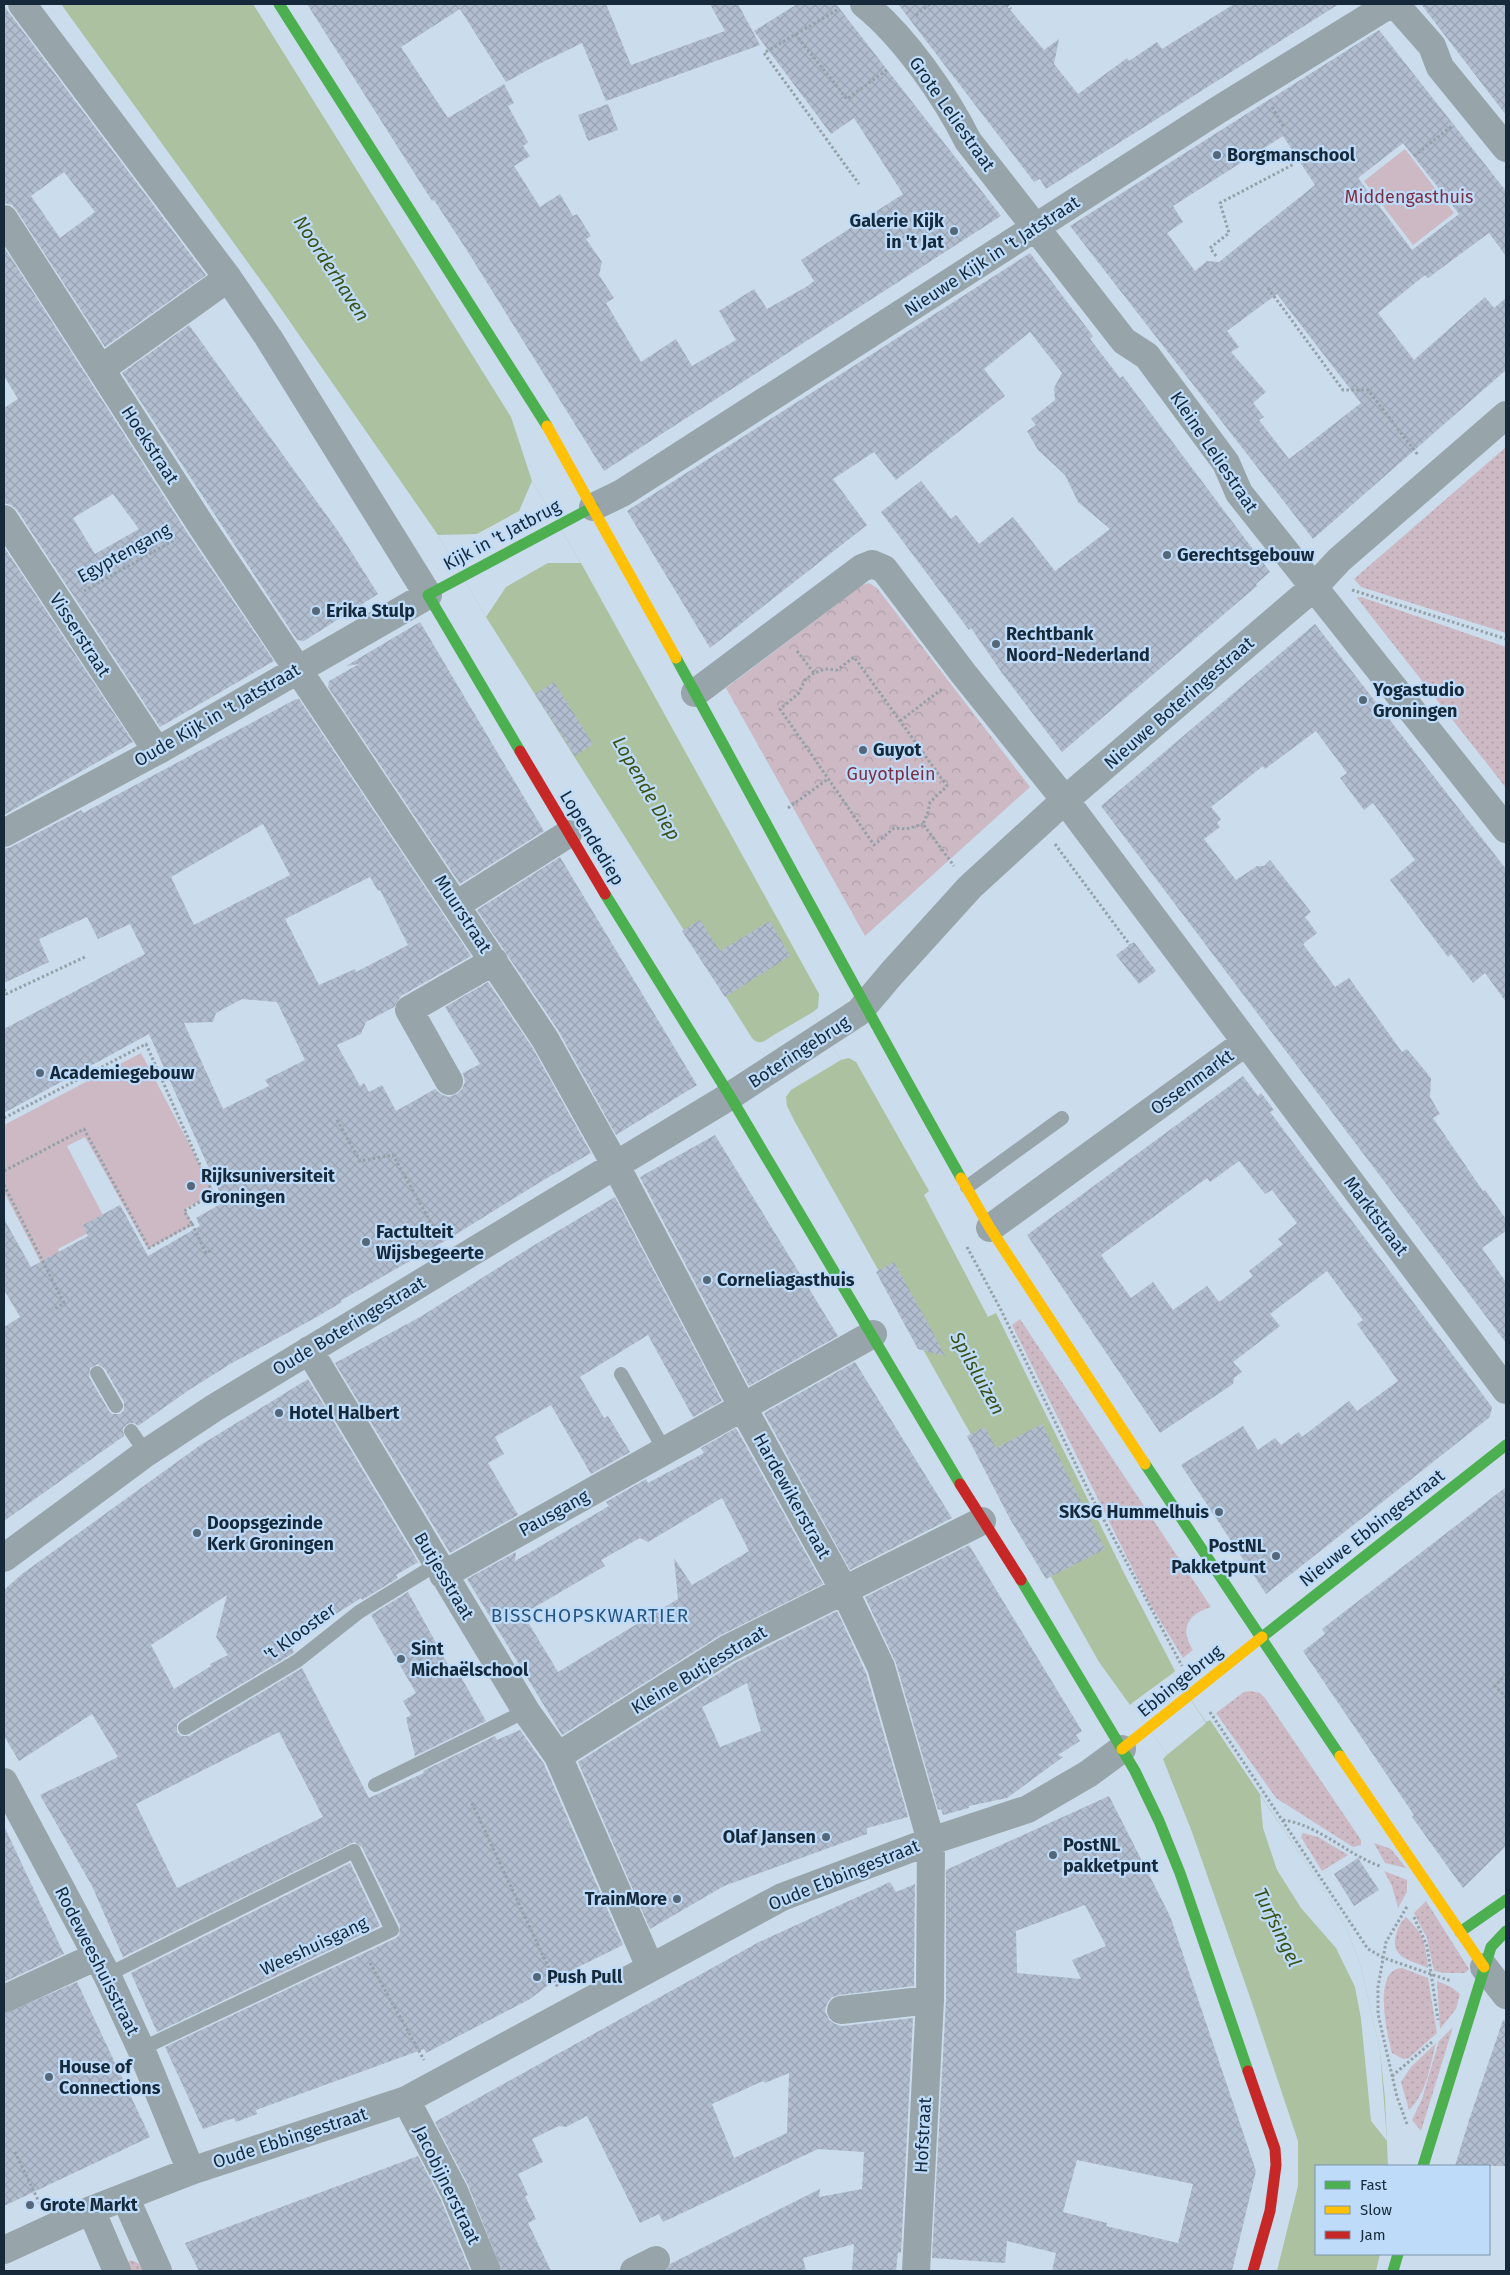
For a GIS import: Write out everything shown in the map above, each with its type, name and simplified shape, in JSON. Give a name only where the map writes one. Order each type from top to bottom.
[{"type":"street","points":[[22,4],[228,278],[268,337],[428,595]]},
{"type":"street","points":[[279,4],[554,437],[865,1005],[990,1228],[1260,1639],[1484,1967],[1506,1995]]},
{"type":"street","name":"Nieuwe Kijk in 't Jatstraat","points":[[592,506],[622,493],[1036,229],[1218,110],[1390,4]]},
{"type":"street","points":[[1395,4],[1432,46],[1440,67],[1506,148]]},
{"type":"street","name":"Grote Leliestraat","points":[[852,6],[884,20],[951,107],[968,141],[1036,229]]},
{"type":"street","name":"Hoekstraat","points":[[4,219],[201,525],[299,668]]},
{"type":"street","name":"Kleine Leliestraat","points":[[1036,229],[1124,341],[1147,356],[1226,463],[1239,492],[1506,828]]},
{"type":"street","points":[[101,369],[228,278]]},
{"type":"street","name":"Nieuwe Boteringestraat","points":[[865,1005],[892,972],[970,887],[1065,800],[1314,587],[1339,560],[1506,415]]},
{"type":"street","name":"Kijk in 't Jatbrug","points":[[428,595],[592,506]]},
{"type":"street","name":"Visserstraat","points":[[4,519],[157,751]]},
{"type":"street","points":[[695,693],[862,568],[872,564],[884,569],[963,673],[1065,800]]},
{"type":"street","name":"Oude Kijk in 't Jatstraat","points":[[4,833],[157,751],[428,595]]},
{"type":"street","name":"Lopendediep","points":[[428,595],[568,834],[730,1096]]},
{"type":"street","name":"Muurstraat","points":[[299,668],[546,1039],[616,1166]]},
{"type":"street","name":"Ossenmarkt","points":[[990,1228],[1246,1042],[1065,800]]},
{"type":"street","points":[[456,905],[568,834]]},
{"type":"street","points":[[449,1081],[409,1010],[494,961]]},
{"type":"street","name":"Boteringebrug","points":[[730,1096],[859,1012],[865,1005]]},
{"type":"street","name":"Marktstraat","points":[[1246,1042],[1506,1390]]},
{"type":"street","points":[[730,1096],[873,1334],[982,1521],[1038,1606],[1135,1771],[1159,1821],[1180,1873],[1272,2135],[1277,2164],[1277,2180],[1254,2271]]},
{"type":"street","name":"Oude Boteringestraat","points":[[4,1558],[139,1442],[214,1408],[730,1096]]},
{"type":"street","name":"Hardewikerstraat","points":[[616,1166],[743,1408],[844,1590],[881,1667],[931,1841]]},
{"type":"street","name":"Pausgang","points":[[440,1570],[665,1451],[873,1334]]},
{"type":"street","name":"Butjesstraat","points":[[309,1350],[526,1711],[558,1756],[650,1967]]},
{"type":"street","name":"Nieuwe Ebbingestraat","points":[[1260,1639],[1506,1445]]},
{"type":"street","name":"Kleine Butjesstraat","points":[[558,1756],[726,1649],[982,1521]]},
{"type":"street","name":"Ebbingebrug","points":[[1122,1749],[1260,1639]]},
{"type":"street","name":"Oude Ebbingestraat","points":[[4,2250],[91,2210],[191,2172],[406,2100],[782,1897],[931,1841],[1028,1809],[1088,1774],[1122,1749]]},
{"type":"street","name":"Rodeweeshuisstraat","points":[[4,1782],[102,1966],[140,2049],[191,2172]]},
{"type":"street","name":"Hofstraat","points":[[916,2271],[930,2000],[931,1841]]},
{"type":"street","points":[[1460,1932],[1506,1900]]},
{"type":"street","points":[[1422,2165],[1490,1947],[1506,1931]]},
{"type":"street","points":[[4,1999],[102,1966]]},
{"type":"street","points":[[841,2010],[930,2000]]},
{"type":"street","name":"Jacobijnerstraat","points":[[406,2100],[454,2191],[487,2271]]},
{"type":"street","points":[[125,2197],[158,2271]]},
{"type":"street","points":[[91,2210],[117,2271]]},
{"type":"street","points":[[1393,2271],[1398,2255]]},
{"type":"lane","points":[[967,1187],[1062,1118]]},
{"type":"lane","points":[[97,1372],[116,1406]]},
{"type":"lane","points":[[621,1374],[665,1451]]},
{"type":"lane","name":"'t Klooster","points":[[185,1728],[298,1661],[359,1612],[440,1570]]},
{"type":"lane","points":[[375,1785],[526,1711]]},
{"type":"lane","name":"Weeshuisgang","points":[[102,1966],[354,1851],[392,1930],[140,2049]]},
{"type":"path","points":[[1007,4],[1011,9]]},
{"type":"path","points":[[852,6],[795,34],[764,53],[859,184]]},
{"type":"path","points":[[795,34],[847,99],[910,53]]},
{"type":"path","points":[[1414,156],[1474,109]]},
{"type":"path","points":[[1216,256],[1210,248],[1229,233],[1220,203],[1294,164]]},
{"type":"path","points":[[1268,288],[1343,390],[1368,390],[1435,476]]},
{"type":"path","name":"Egyptengang","points":[[59,604],[201,525]]},
{"type":"path","points":[[1314,587],[1358,591],[1506,639]]},
{"type":"path","points":[[780,629],[814,673]]},
{"type":"path","points":[[854,657],[947,786],[930,802],[923,824],[906,829],[894,828],[874,845],[780,709],[798,694],[805,680],[814,673],[825,669],[837,670],[854,657]]},
{"type":"path","points":[[900,721],[963,673]]},
{"type":"path","points":[[767,824],[828,779]]},
{"type":"path","points":[[923,824],[970,887]]},
{"type":"path","points":[[1055,844],[1130,945]]},
{"type":"path","points":[[4,989],[6,994],[87,956]]},
{"type":"path","points":[[4,1118],[146,1044],[214,1194],[184,1211],[206,1253],[213,1249]]},
{"type":"path","points":[[337,1120],[360,1161],[393,1155],[453,1263]]},
{"type":"path","points":[[4,1171],[84,1129],[149,1248],[192,1224]]},
{"type":"path","points":[[4,1185],[64,1303],[53,1310]]},
{"type":"path","points":[[963,1240],[1002,1310],[1132,1575],[1193,1693],[1282,1820],[1368,1949],[1384,1958],[1459,1985],[1475,1996]]},
{"type":"path","points":[[1506,1674],[1494,1686],[1506,1697]]},
{"type":"path","points":[[472,1803],[527,1918],[568,2011]]},
{"type":"path","points":[[1282,1820],[1291,1821],[1319,1832],[1368,1861],[1384,1867]]},
{"type":"path","points":[[1427,1883],[1408,1906],[1386,1942],[1378,1987],[1378,2014],[1392,2076],[1405,2121],[1413,2134],[1430,2139]]},
{"type":"path","points":[[1408,1906],[1423,1935],[1432,1974],[1438,2028]]},
{"type":"path","points":[[360,1945],[437,2082]]},
{"type":"path","points":[[1392,2076],[1438,2037],[1436,2045]]},
{"type":"path","points":[[1405,2121],[1408,2117]]},
{"type":"path","points":[[16,2152],[34,2191]]},
{"type":"green space","name":"Middengasthuis","points":[[1405,149],[1454,213],[1413,245],[1364,181]]},
{"type":"green space","points":[[1506,447],[1506,633],[1361,587],[1354,579]]},
{"type":"green space","name":"Guyotplein","points":[[869,583],[877,588],[1030,787],[865,936],[726,688],[862,585]]},
{"type":"green space","points":[[1361,597],[1506,647],[1506,788],[1357,598]]},
{"type":"green space","points":[[141,1053],[215,1193],[185,1209],[193,1225],[148,1249],[85,1137],[67,1146],[107,1223],[58,1249],[86,1303],[67,1313],[4,1192],[4,1125]]},
{"type":"green space","points":[[1020,1319],[1211,1607],[1197,1614],[1188,1623],[1187,1635],[1193,1650],[1183,1658],[1150,1604],[1012,1325]]},
{"type":"green space","points":[[1244,1692],[1260,1693],[1265,1698],[1361,1840],[1361,1845],[1353,1847],[1276,1798],[1216,1713]]},
{"type":"green space","points":[[1303,1833],[1318,1837],[1348,1855],[1322,1871],[1301,1837]]},
{"type":"green space","points":[[1374,1843],[1391,1849],[1406,1868],[1385,1863]]},
{"type":"green space","points":[[1384,1871],[1407,1880],[1407,1892],[1398,1908],[1392,1886]]},
{"type":"green space","points":[[1426,1901],[1469,1969],[1465,1973],[1434,1971],[1427,1938],[1414,1913]]},
{"type":"green space","points":[[1406,1917],[1421,1935],[1428,1968],[1408,1960],[1396,1949],[1397,1932]]},
{"type":"green space","points":[[1402,1968],[1428,1978],[1437,2033],[1409,2058],[1403,2059],[1392,2053],[1387,2032],[1384,2004],[1384,1991],[1387,1979],[1393,1971]]},
{"type":"green space","points":[[1437,1981],[1451,1987],[1460,1994],[1456,2009],[1440,2029]]},
{"type":"green space","points":[[1453,2027],[1421,2131],[1412,2120],[1422,2099],[1439,2041]]},
{"type":"green space","points":[[1436,2043],[1424,2087],[1420,2096],[1409,2110],[1401,2082],[1411,2067]]},
{"type":"green space","points":[[130,2260],[138,2263],[145,2271],[128,2271],[127,2263]]},
{"type":"water","points":[[61,4],[253,4],[511,417],[532,481],[581,563],[819,994],[818,1008],[813,1012],[841,1060],[849,1058],[856,1062],[929,1191],[924,1195],[988,1317],[996,1313],[1124,1573],[1175,1671],[1173,1673],[1206,1722],[1210,1720],[1321,1885],[1347,1929],[1361,1967],[1380,2051],[1385,2098],[1388,2165],[1315,2165],[1315,2255],[1380,2255],[1376,2271],[1277,2271],[1298,2186],[1298,2141],[1192,1832],[1163,1759],[1167,1755],[1132,1703],[1130,1705],[1099,1662],[795,1122],[787,1106],[786,1097],[791,1090],[801,1084],[772,1036],[760,1042],[752,1038],[486,617],[438,535],[270,293]]},
{"type":"pier","points":[[532,481],[581,563],[548,563],[506,587],[486,617],[438,535],[477,534],[519,511]]},
{"type":"pier","points":[[813,1012],[841,1060],[801,1084],[772,1036]]},
{"type":"pier","points":[[1173,1673],[1206,1723],[1167,1755],[1132,1703]]},
{"type":"pier","points":[[1260,1795],[1321,1885],[1347,1929],[1361,1967],[1380,2051],[1387,2141],[1371,2121],[1361,2019],[1355,1987],[1336,1948],[1301,1908],[1277,1870],[1263,1828]]},
{"type":"building","points":[[307,4],[606,4],[631,65],[725,31],[710,4],[738,4],[760,45],[606,101],[582,43],[506,82],[460,9],[401,47],[448,118],[504,84],[514,103],[508,106],[528,142],[523,146],[530,156],[514,166],[540,207],[560,194],[573,216],[577,214],[591,236],[586,239],[602,262],[599,275],[614,298],[606,303],[641,362],[676,339],[692,366],[736,340],[719,311],[754,289],[767,309],[806,287],[814,281],[801,260],[903,194],[854,118],[831,134],[754,31],[797,4],[836,4],[1001,216],[604,471],[468,252],[434,200],[432,201]]},
{"type":"building","points":[[898,4],[1005,4],[1044,50],[1059,39],[1054,64],[1078,94],[1127,58],[1129,61],[1157,42],[1162,49],[1234,4],[1339,4],[1046,189],[1040,179],[1034,182]]},
{"type":"building","points":[[1421,4],[1506,4],[1506,115],[1440,29]]},
{"type":"building","points":[[4,6],[206,275],[105,347],[17,211],[12,205],[4,203]],"holes":[[[64,172],[95,212],[60,238],[31,196]]]},
{"type":"building","points":[[1379,30],[1506,191],[1506,256],[1489,233],[1428,278],[1425,275],[1378,313],[1414,360],[1485,297],[1494,308],[1506,298],[1506,370],[1313,539],[1070,226]],"holes":[[[1283,136],[1315,185],[1219,262],[1207,261],[1195,271],[1167,233],[1183,222],[1173,206]],[[1403,143],[1459,214],[1412,250],[1358,178]],[[1277,294],[1361,403],[1289,459],[1259,420],[1264,417],[1253,403],[1266,392],[1231,352],[1239,347],[1227,331]]]},
{"type":"building","points":[[608,104],[618,130],[588,141],[578,115]]},
{"type":"building","points":[[4,247],[188,534],[274,661],[160,727],[17,510],[11,505],[4,503],[4,408],[18,399],[4,376]],"holes":[[[113,494],[139,529],[95,554],[73,518]]]},
{"type":"building","points":[[1030,253],[1093,336],[1090,339],[1120,378],[1123,376],[1270,572],[1256,584],[1257,586],[1062,752],[1002,673],[971,628],[969,630],[881,512],[921,481],[951,519],[956,515],[979,544],[1013,517],[1055,571],[1110,529],[1078,502],[1065,475],[1038,450],[1027,431],[1036,425],[1031,419],[1055,400],[1054,388],[1062,373],[1030,332],[984,369],[1005,396],[896,480],[874,452],[833,479],[867,525],[710,648],[627,511]]},
{"type":"building","points":[[189,325],[338,531],[378,594],[304,641],[297,640],[122,373]]},
{"type":"building","points":[[4,547],[133,742],[4,815]]},
{"type":"building","points":[[420,622],[544,831],[460,884],[328,687],[329,681],[359,664],[346,666]]},
{"type":"building","points":[[1315,624],[1506,869],[1506,1002],[1485,973],[1473,983],[1451,954],[1448,957],[1390,880],[1415,860],[1373,803],[1364,810],[1340,778],[1347,773],[1316,731],[1265,769],[1263,766],[1211,807],[1221,819],[1217,823],[1220,827],[1204,839],[1236,880],[1257,866],[1264,866],[1270,860],[1311,912],[1305,917],[1317,933],[1303,944],[1335,987],[1349,978],[1402,1052],[1407,1049],[1431,1078],[1430,1097],[1440,1114],[1433,1118],[1483,1191],[1485,1190],[1506,1219],[1506,1231],[1482,1248],[1506,1282],[1506,1343],[1101,806]]},
{"type":"building","points":[[554,682],[593,744],[575,756],[535,694]]},
{"type":"building","points":[[299,699],[471,956],[401,996],[394,1007],[366,1022],[361,1034],[337,1045],[360,1086],[364,1083],[369,1092],[382,1085],[396,1111],[435,1089],[448,1097],[457,1094],[465,1082],[463,1073],[480,1064],[445,1007],[488,982],[532,1047],[591,1153],[450,1238],[340,1301],[342,1302],[315,1318],[232,1363],[189,1390],[138,1426],[134,1423],[127,1424],[123,1428],[124,1436],[4,1521],[4,1327],[20,1317],[4,1290],[4,1219],[31,1267],[88,1236],[83,1225],[120,1205],[148,1256],[200,1226],[196,1218],[224,1202],[149,1034],[4,1113],[4,1029],[145,954],[130,924],[98,939],[87,917],[39,939],[49,962],[4,983],[4,849],[81,810],[83,813]],"holes":[[[263,824],[290,875],[194,925],[171,877]],[[370,877],[378,891],[380,890],[408,945],[356,972],[355,969],[319,985],[285,919]],[[242,999],[277,1002],[305,1060],[265,1080],[269,1086],[223,1109],[184,1023],[213,1022],[216,1013]],[[98,1364],[105,1369],[124,1402],[124,1410],[120,1414],[112,1414],[109,1411],[89,1377],[90,1368]]]},
{"type":"building","points":[[560,857],[697,1085],[616,1135],[558,1030],[477,910]]},
{"type":"building","points":[[700,920],[720,951],[770,921],[790,956],[725,997],[682,931]]},
{"type":"building","points":[[1134,942],[1156,971],[1139,984],[1116,955]]},
{"type":"building","points":[[1243,1076],[1258,1096],[1261,1093],[1274,1110],[1270,1112],[1492,1407],[1490,1417],[1266,1594],[1181,1465],[1243,1426],[1258,1450],[1275,1438],[1281,1445],[1299,1432],[1302,1437],[1349,1401],[1357,1411],[1398,1381],[1357,1324],[1363,1320],[1327,1271],[1270,1314],[1280,1326],[1233,1362],[1242,1372],[1234,1378],[1233,1384],[1160,1433],[1027,1235]],"holes":[[[1239,1161],[1265,1194],[1272,1190],[1297,1223],[1278,1239],[1283,1244],[1249,1271],[1253,1276],[1219,1302],[1207,1286],[1173,1310],[1153,1282],[1131,1298],[1101,1255],[1207,1178],[1210,1182]]]},
{"type":"building","points":[[715,1135],[838,1336],[749,1386],[640,1177]]},
{"type":"building","points":[[615,1197],[722,1401],[693,1417],[648,1335],[580,1377],[604,1418],[608,1416],[630,1452],[591,1474],[551,1405],[495,1437],[504,1454],[488,1463],[518,1515],[450,1553],[335,1363],[420,1317]]},
{"type":"building","points":[[894,1262],[945,1356],[918,1349],[876,1272]]},
{"type":"building","points":[[855,1362],[952,1518],[850,1570],[764,1413]]},
{"type":"building","points":[[308,1379],[418,1562],[396,1575],[398,1578],[362,1600],[361,1598],[309,1631],[291,1646],[294,1652],[292,1654],[181,1720],[177,1724],[177,1732],[181,1736],[189,1736],[302,1668],[369,1798],[424,1773],[423,1771],[495,1736],[497,1740],[520,1730],[544,1764],[623,1945],[560,1976],[530,1999],[426,2053],[424,2049],[256,2110],[257,2114],[236,2122],[234,2118],[203,2129],[165,2047],[396,1938],[399,1935],[400,1926],[362,1847],[354,1842],[123,1957],[92,1886],[40,1795],[118,1757],[92,1714],[19,1761],[4,1736],[4,1590],[22,1574],[199,1446]],"holes":[[[227,1595],[216,1637],[228,1655],[210,1664],[211,1666],[174,1689],[151,1645]],[[279,1732],[323,1817],[177,1888],[136,1804]]]},
{"type":"building","points":[[1042,1424],[1105,1549],[1046,1579],[1010,1519],[967,1436],[985,1427],[996,1448]]},
{"type":"building","points":[[736,1428],[823,1584],[719,1636],[562,1735],[467,1579],[516,1552],[515,1561],[609,1506],[606,1502],[646,1479],[648,1483],[704,1453],[701,1448]],"holes":[[[722,1498],[749,1551],[692,1585],[674,1558],[678,1599],[558,1672],[523,1614],[605,1566],[601,1560],[640,1538],[648,1542]]]},
{"type":"building","points":[[1506,1487],[1506,1846],[1463,1888],[1412,1817],[1414,1815],[1303,1651],[1325,1634],[1322,1629]]},
{"type":"building","points":[[969,1545],[1082,1731],[1076,1735],[1080,1741],[1058,1755],[1063,1757],[1007,1798],[969,1806],[969,1808],[943,1815],[941,1809],[938,1810],[896,1663],[865,1597]]},
{"type":"building","points":[[408,1592],[452,1672],[457,1670],[486,1721],[415,1756],[406,1718],[411,1715],[403,1701],[416,1693],[371,1615]]},
{"type":"building","points":[[837,1611],[866,1673],[908,1817],[867,1828],[867,1834],[724,1886],[650,1929],[578,1762],[735,1663]],"holes":[[[747,1683],[761,1731],[720,1747],[702,1707]]]},
{"type":"building","points":[[1109,1796],[1170,1916],[1256,2171],[1232,2271],[1052,2271],[1056,2253],[1007,2241],[1005,2263],[932,2258],[946,2000],[946,1870]],"holes":[[[1085,1905],[1106,1946],[1072,1960],[1081,1979],[1017,1973],[1016,1931]],[[1077,2160],[1193,2184],[1178,2243],[1106,2226],[1107,2223],[1063,2212]]]},
{"type":"building","points":[[4,1826],[64,1954],[4,1982]]},
{"type":"building","points":[[1358,1858],[1379,1890],[1354,1906],[1334,1874]]},
{"type":"building","points":[[350,1863],[380,1926],[157,2032],[131,1973]]},
{"type":"building","points":[[890,1882],[896,1892],[915,1884],[914,1986],[839,1995],[832,1997],[827,2003],[825,2011],[829,2020],[842,2026],[913,2018],[901,2253],[898,2252],[896,2271],[852,2271],[854,2244],[803,2258],[806,2271],[666,2271],[670,2264],[820,2189],[819,2197],[862,2189],[864,2152],[818,2149],[663,2222],[659,2214],[640,2223],[587,2116],[566,2127],[559,2126],[532,2139],[543,2162],[518,2174],[528,2195],[525,2196],[536,2219],[528,2223],[551,2271],[502,2271],[468,2185],[435,2122],[759,1942]],"holes":[[[789,2073],[787,2133],[734,2158],[712,2104],[763,2081],[765,2083]]]},
{"type":"building","points":[[77,1982],[150,2137],[4,2206],[4,2014]]},
{"type":"building","points":[[1503,2020],[1506,2021],[1506,2166],[1455,2165]]},
{"type":"building","points":[[418,2156],[440,2198],[470,2271],[199,2271],[185,2243]]},
{"type":"traffic: fast","points":[[279,4],[547,426]]},
{"type":"traffic: fast","points":[[520,751],[428,595],[593,507]]},
{"type":"traffic: fast","points":[[676,658],[961,1178]]},
{"type":"traffic: fast","points":[[605,894],[730,1096],[960,1484]]},
{"type":"traffic: fast","points":[[1262,1637],[1506,1445]]},
{"type":"traffic: fast","points":[[1145,1464],[1340,1756]]},
{"type":"traffic: fast","points":[[1021,1580],[1135,1771],[1159,1821],[1180,1873],[1248,2071]]},
{"type":"traffic: fast","points":[[1460,1932],[1506,1900]]},
{"type":"traffic: fast","points":[[1423,2165],[1491,1947],[1506,1931]]},
{"type":"traffic: fast","points":[[1393,2271],[1398,2255]]},
{"type":"traffic: slow","points":[[547,426],[676,658]]},
{"type":"traffic: slow","points":[[961,1178],[990,1228],[1145,1464]]},
{"type":"traffic: slow","points":[[1122,1749],[1262,1637]]},
{"type":"traffic: slow","points":[[1340,1756],[1484,1967]]},
{"type":"traffic: jam","points":[[520,751],[605,894]]},
{"type":"traffic: jam","points":[[960,1484],[1021,1580]]},
{"type":"traffic: jam","points":[[1248,2071],[1275,2149],[1276,2165],[1270,2211],[1253,2271]]},
{"type":"place","name":"Borgmanschool","points":[[1217,155]]},
{"type":"place","name":"Galerie Kijk in 't Jat","points":[[954,231]]},
{"type":"place","name":"Gerechtsgebouw","points":[[1167,555]]},
{"type":"place","name":"Erika Stulp","points":[[316,611]]},
{"type":"place","name":"Rechtbank Noord-Nederland","points":[[996,644]]},
{"type":"place","name":"Yogastudio Groningen","points":[[1363,700]]},
{"type":"place","name":"Guyot","points":[[863,750]]},
{"type":"place","name":"Academiegebouw","points":[[40,1073]]},
{"type":"place","name":"Rijksuniversiteit Groningen","points":[[191,1186]]},
{"type":"place","name":"Factulteit Wijsbegeerte","points":[[366,1242]]},
{"type":"place","name":"Corneliagasthuis","points":[[707,1280]]},
{"type":"place","name":"Hotel Halbert","points":[[279,1413]]},
{"type":"place","name":"SKSG Hummelhuis","points":[[1219,1512]]},
{"type":"place","name":"Doopsgezinde Kerk Groningen","points":[[197,1533]]},
{"type":"place","name":"PostNL Pakketpunt","points":[[1276,1556]]},
{"type":"place","name":"Sint Michaëlschool","points":[[401,1659]]},
{"type":"place","name":"Olaf Jansen","points":[[826,1837]]},
{"type":"place","name":"PostNL pakketpunt","points":[[1053,1855]]},
{"type":"place","name":"TrainMore","points":[[677,1899]]},
{"type":"place","name":"Push Pull","points":[[537,1977]]},
{"type":"place","name":"House of Connections","points":[[49,2077]]},
{"type":"place","name":"Grote Markt","points":[[30,2205]]},
{"type":"district","name":"BISSCHOPSKWARTIER","points":[[590,1615]]},
{"type":"water label","name":"Noorderhaven","points":[[332,268]]},
{"type":"water label","name":"Lopende Diep","points":[[647,788]]},
{"type":"water label","name":"Spilsluizen","points":[[978,1373]]},
{"type":"water label","name":"Turfsingel","points":[[1278,1927]]}]
